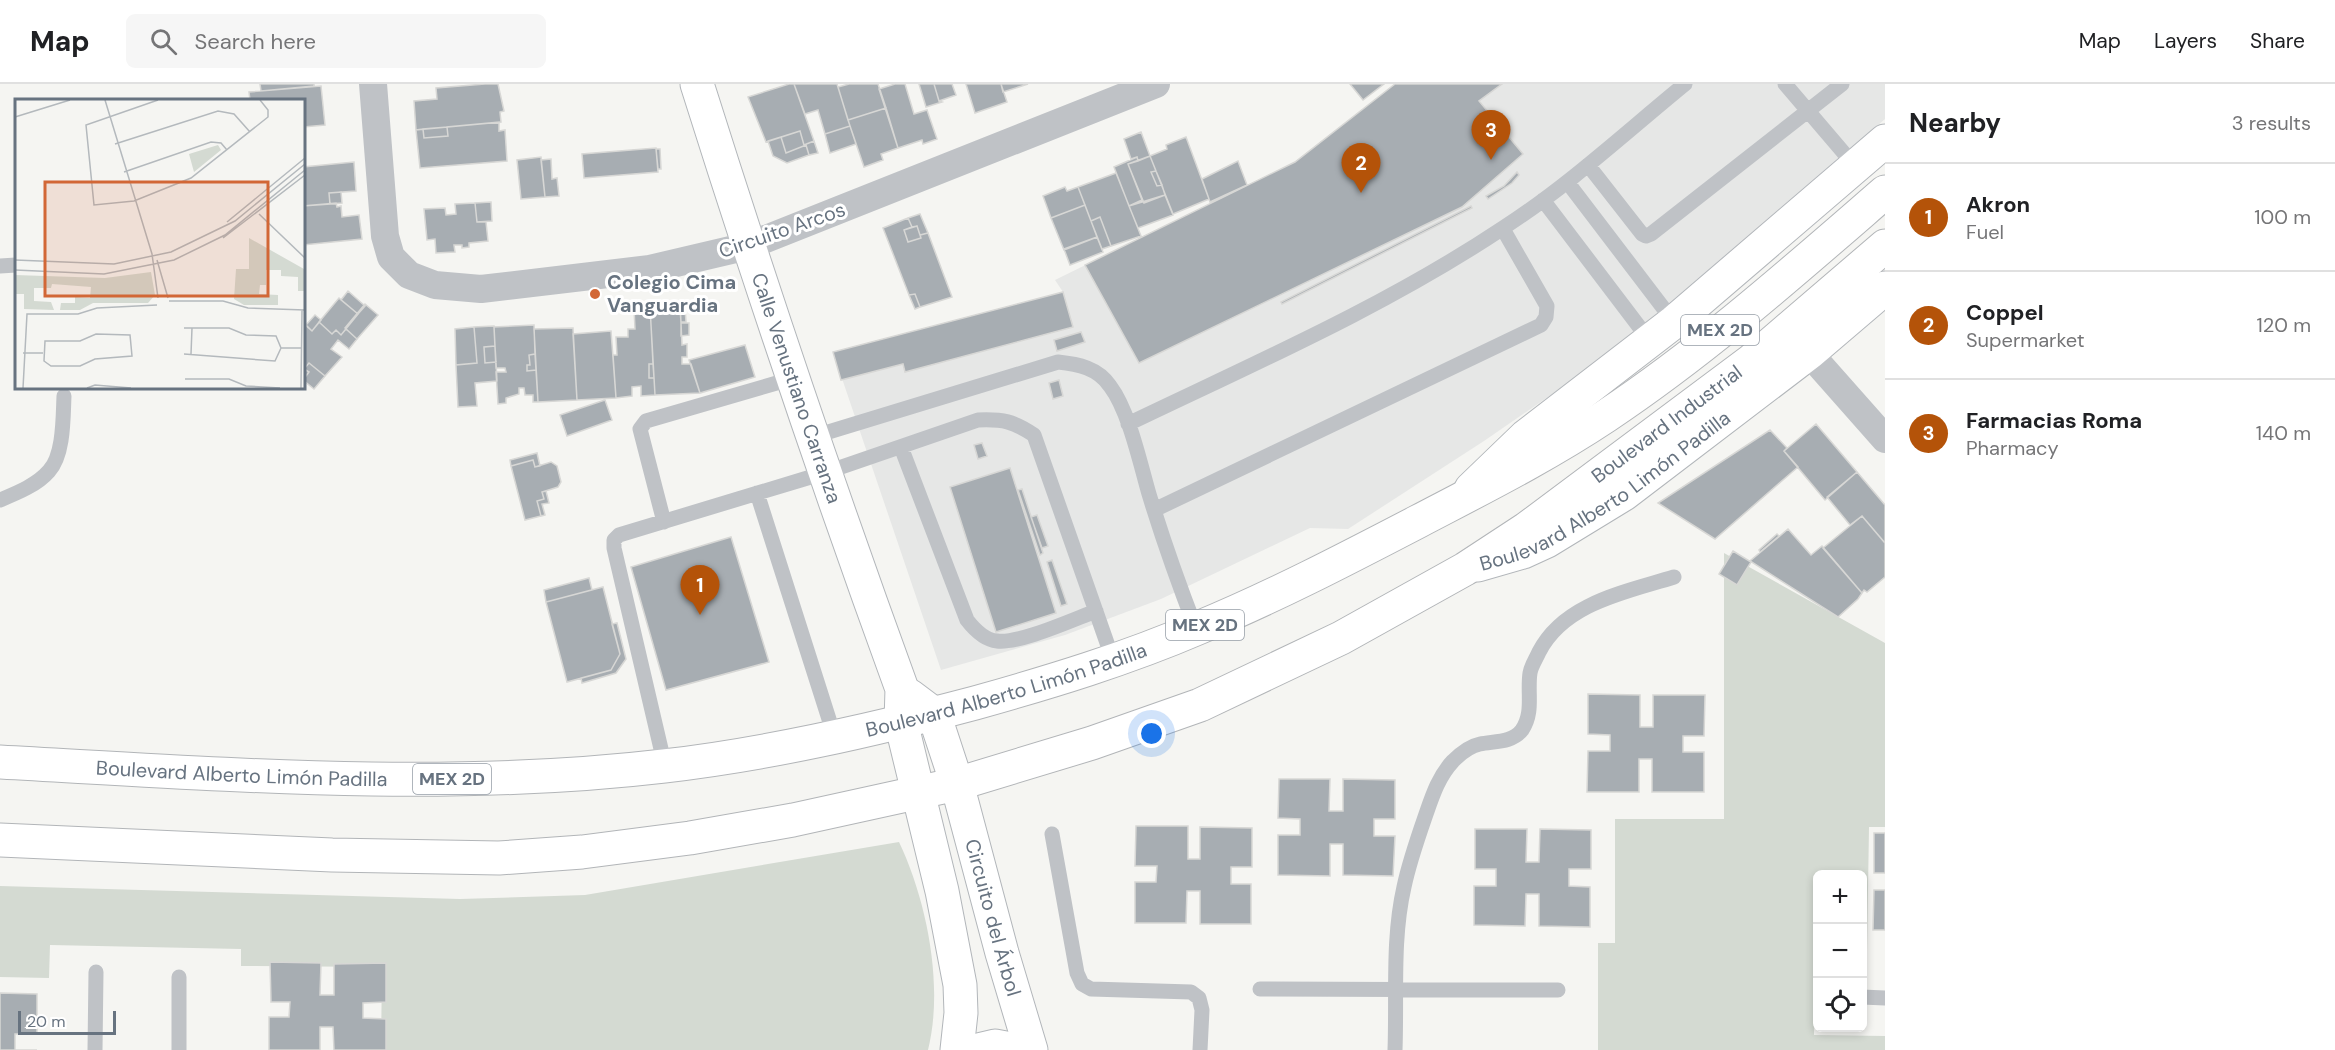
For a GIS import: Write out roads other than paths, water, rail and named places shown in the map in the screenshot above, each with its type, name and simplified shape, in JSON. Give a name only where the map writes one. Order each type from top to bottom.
[{"type":"main road","name":"Calle Venustiano Carranza","points":[[697,84],[824,473],[902,689],[901,722],[919,793]]},
{"type":"main road","name":"Boulevard Alberto Limón Padilla","points":[[0,762],[250,776],[424,781],[582,773],[665,766],[835,738],[934,714],[1066,676],[1196,629],[1319,573],[1460,499],[1526,436],[1662,332],[1885,141]]},
{"type":"main road","name":"MEX 2D","points":[[1460,499],[1546,455],[1609,414],[1742,313],[1885,192]]},
{"type":"main road","name":"Boulevard Industrial","points":[[1465,569],[1526,529],[1751,361],[1885,246]]},
{"type":"main road","name":"Boulevard Alberto Limón Padilla","points":[[0,840],[309,854],[499,858],[582,852],[690,838],[793,820],[957,784],[1092,743],[1200,705],[1341,638],[1465,569],[1523,552],[1547,541],[1624,494],[1809,353],[1885,288]]},
{"type":"main road","points":[[902,689],[934,714],[957,784]]},
{"type":"main road","name":"Circuito del Árbol","points":[[957,784],[1002,953],[1031,1050]]},
{"type":"main road","points":[[919,793],[942,891],[960,985],[961,1013],[957,1050]]},
{"type":"main road","points":[[978,1050],[995,1046],[1017,1050]]},
{"type":"street","name":"Circuito Arcos","points":[[373,84],[385,236],[392,257],[409,275],[435,285],[481,289],[650,269],[748,246],[1156,84]]},
{"type":"street","points":[[1809,353],[1885,439]]},
{"type":"lane","points":[[1128,424],[1310,338],[1426,276],[1503,229],[1568,183],[1685,84]]},
{"type":"lane","points":[[1785,84],[1856,166]]},
{"type":"lane","points":[[1588,165],[1641,234],[1646,236],[1842,84]]},
{"type":"lane","points":[[1568,183],[1662,332]]},
{"type":"lane","points":[[1543,200],[1662,332]]},
{"type":"lane","points":[[1154,510],[1541,325],[1546,318],[1546,306],[1503,229]]},
{"type":"lane","points":[[0,266],[15,265]]},
{"type":"lane","points":[[812,437],[1058,362],[1079,364],[1098,373],[1111,386],[1128,424],[1154,510],[1196,629]]},
{"type":"lane","points":[[664,522],[640,429],[646,422],[794,378]]},
{"type":"lane","points":[[0,500],[22,491],[50,470],[62,438],[64,396]]},
{"type":"lane","points":[[665,766],[614,540],[619,535],[824,473],[978,420],[1000,419],[1017,424],[1034,435],[1113,660]]},
{"type":"lane","points":[[902,447],[967,620],[977,632],[995,641],[1013,641],[1096,611]]},
{"type":"lane","points":[[757,493],[835,738]]},
{"type":"lane","points":[[1395,1050],[1397,941],[1404,886],[1437,783],[1452,762],[1466,750],[1478,744],[1506,740],[1519,734],[1528,721],[1530,671],[1542,646],[1561,624],[1597,600],[1674,577]]},
{"type":"lane","points":[[1052,834],[1077,973],[1082,984],[1091,989],[1191,992],[1199,998],[1202,1010],[1200,1050]]},
{"type":"lane","points":[[96,972],[96,1050]]},
{"type":"lane","points":[[179,977],[179,1050]]},
{"type":"lane","points":[[1260,989],[1558,990]]},
{"type":"lane","points":[[1867,997],[1885,998]]},
{"type":"place","name":"Farmacias Roma","points":[[1491,160]]},
{"type":"place","name":"Coppel","points":[[1361,193]]},
{"type":"place","name":"Colegio Cima Vanguardia","points":[[595,294]]},
{"type":"place","name":"Akron","points":[[700,615]]}]
